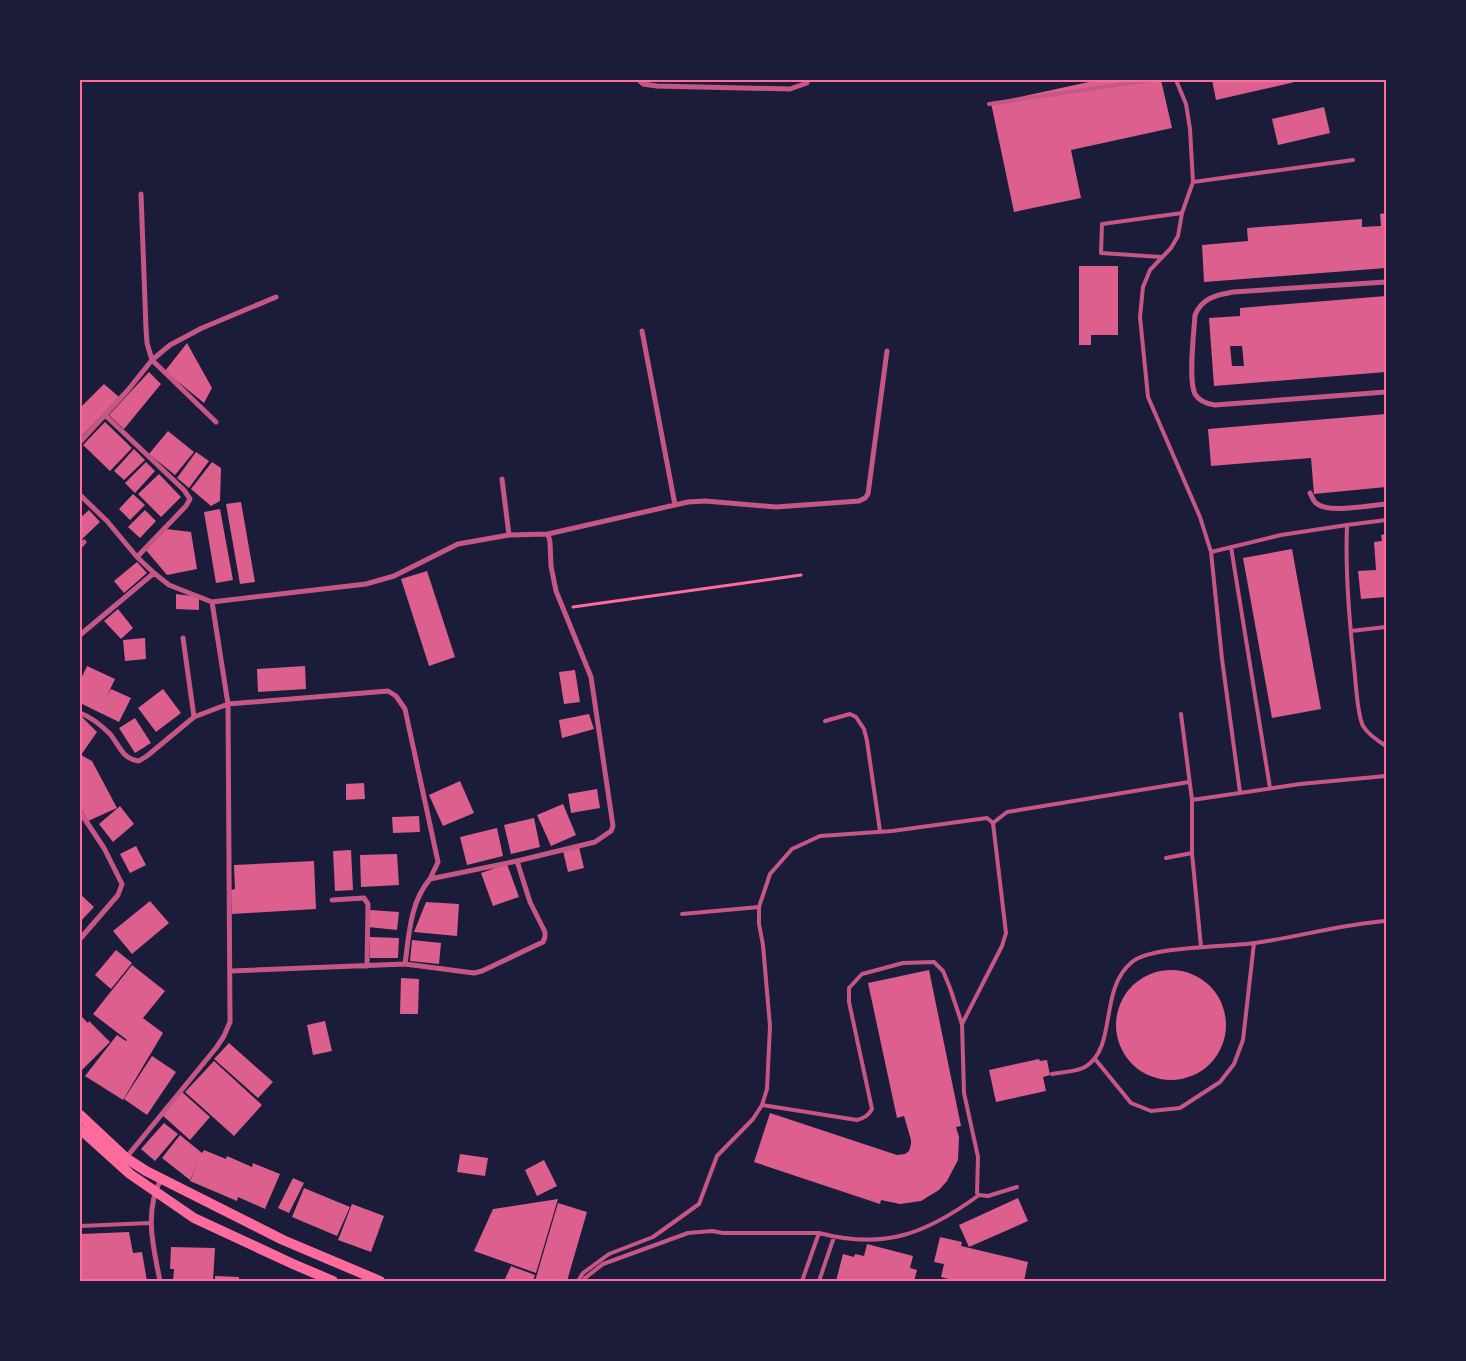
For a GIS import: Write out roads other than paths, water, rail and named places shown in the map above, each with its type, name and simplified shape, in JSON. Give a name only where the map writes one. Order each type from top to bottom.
[{"type":"main road","points":[[80,1115],[154,1192],[194,1218],[333,1281]]},
{"type":"main road","points":[[80,1129],[123,1161],[283,1240],[380,1281]]},
{"type":"street","points":[[639,80],[643,84],[657,86],[790,89],[799,87],[807,80]]},
{"type":"street","points":[[141,194],[146,329],[147,343],[152,360],[216,422]]},
{"type":"street","points":[[1386,282],[1233,292],[1211,297],[1198,308],[1195,315],[1192,385],[1196,396],[1201,401],[1215,405],[1386,392]]},
{"type":"street","points":[[80,442],[152,360],[170,345],[202,328],[276,297]]},
{"type":"street","points":[[642,332],[675,505]]},
{"type":"street","points":[[80,495],[123,538],[154,573],[169,585],[212,602],[366,584],[394,576],[458,544],[509,535],[548,534],[688,502],[705,501],[776,507],[851,502],[865,498],[868,494],[887,352]]},
{"type":"street","points":[[105,415],[184,490],[190,499],[186,506],[137,556]]},
{"type":"street","points":[[502,478],[509,535]]},
{"type":"street","points":[[1310,493],[1315,503],[1334,509],[1386,504]]},
{"type":"street","points":[[430,879],[595,842],[611,831],[612,826],[591,677],[556,591],[550,566],[548,534]]},
{"type":"street","points":[[80,635],[154,573]]},
{"type":"street","points":[[123,1161],[224,1036],[230,1022],[228,704],[212,602]]},
{"type":"street","points":[[183,638],[194,717]]},
{"type":"street","points":[[80,713],[87,716],[109,733],[127,758],[139,762],[194,717],[228,704],[388,691],[396,696],[405,709],[420,786],[438,862],[430,879],[422,888],[417,898],[411,920],[405,964]]},
{"type":"street","points":[[80,812],[104,848],[122,884],[118,895],[80,939]]},
{"type":"street","points":[[231,971],[405,964],[466,973],[482,972],[543,942],[545,937],[545,932],[530,902],[517,861]]},
{"type":"street","points":[[332,900],[364,898],[366,900],[368,904],[367,966]]},
{"type":"street","points":[[160,1281],[150,1223],[154,1192],[161,1179]]},
{"type":"lane","points":[[989,104],[1150,80]]},
{"type":"lane","points":[[1176,80],[1186,104],[1190,129],[1193,182],[1182,213],[1178,236],[1162,258],[1150,270],[1143,287],[1140,316],[1148,397],[1200,517],[1211,552],[1240,792]]},
{"type":"lane","points":[[1193,182],[1353,160]]},
{"type":"lane","points":[[1162,258],[1100,253],[1102,224],[1182,213]]},
{"type":"lane","points":[[1211,552],[1281,535],[1386,520]]},
{"type":"lane","points":[[1347,525],[1346,556],[1357,694],[1363,725],[1375,739],[1386,746]]},
{"type":"lane","points":[[1231,547],[1270,788]]},
{"type":"lane","points":[[1351,631],[1386,627]]},
{"type":"lane","points":[[824,721],[850,714],[856,716],[864,730],[871,761],[880,831]]},
{"type":"lane","points":[[1181,714],[1192,800],[1192,854],[1201,947]]},
{"type":"lane","points":[[1192,800],[1270,788],[1386,776]]},
{"type":"lane","points":[[992,823],[1007,812],[1189,782]]},
{"type":"lane","points":[[578,1281],[583,1273],[609,1254],[653,1237],[699,1204],[717,1156],[753,1119],[762,1106],[767,1089],[770,1026],[763,945],[759,924],[759,907],[770,874],[792,849],[820,836],[986,818],[992,823],[1006,933],[1002,946],[962,1024]]},
{"type":"lane","points":[[1166,858],[1192,854]]},
{"type":"lane","points":[[682,914],[759,907]]},
{"type":"lane","points":[[1052,1074],[1084,1068],[1095,1059],[1103,1045],[1112,995],[1121,973],[1133,961],[1149,954],[1201,947],[1254,943],[1362,923],[1386,921]]},
{"type":"lane","points":[[1095,1059],[1131,1103],[1151,1111],[1180,1108],[1220,1082],[1234,1064],[1242,1040],[1254,943]]},
{"type":"lane","points":[[762,1106],[857,1120],[868,1115],[872,1109],[849,988],[862,974],[903,963],[934,962],[943,971],[962,1024],[964,1093],[978,1157],[977,1193],[979,1195]]},
{"type":"lane","points":[[584,1281],[585,1278],[603,1264],[688,1233],[712,1231],[819,1233],[860,1240],[886,1240],[909,1235],[958,1211],[979,1195],[988,1196],[1017,1187]]},
{"type":"lane","points":[[80,1226],[150,1223]]},
{"type":"lane","points":[[802,1281],[819,1233]]},
{"type":"lane","points":[[819,1281],[834,1237]]}]
